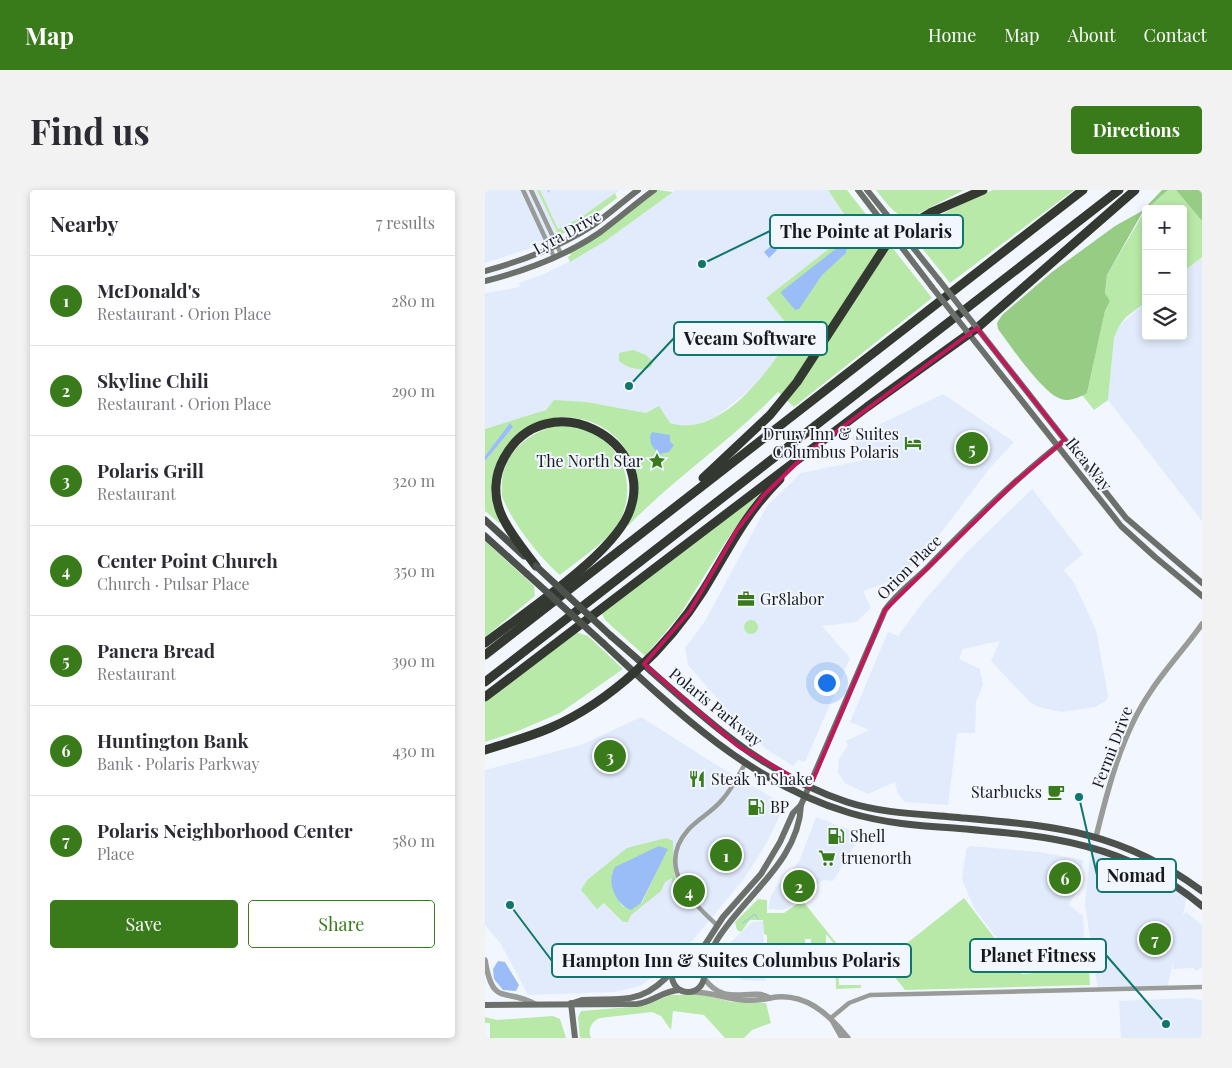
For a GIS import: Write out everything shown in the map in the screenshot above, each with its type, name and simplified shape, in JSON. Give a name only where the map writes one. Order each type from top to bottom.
[{"type":"highway","points":[[668,511],[770,415],[831,332],[896,233],[930,213],[983,190]]},
{"type":"highway","points":[[485,655],[1083,190]]},
{"type":"highway","points":[[485,682],[1119,190]]},
{"type":"highway","points":[[485,697],[807,453],[977,328],[1135,190]]},
{"type":"highway","points":[[485,643],[585,566],[620,528],[627,516],[632,503],[633,485],[629,467],[611,440],[585,424],[552,422],[536,426],[515,442],[499,467],[495,484],[496,499],[501,515],[536,566]]},
{"type":"highway","points":[[485,750],[561,722],[587,707],[644,664],[690,611],[737,530],[764,495],[807,453]]},
{"type":"main road","name":"Lyra Drive","points":[[485,271],[557,246],[592,226],[638,190]]},
{"type":"main road","name":"Lyra Drive","points":[[485,280],[525,269],[561,254],[597,234],[654,190]]},
{"type":"main road","points":[[858,190],[896,233]]},
{"type":"main road","points":[[867,190],[896,233]]},
{"type":"main road","name":"Ikea Way","points":[[896,233],[939,280],[1132,524],[1202,582]]},
{"type":"main road","name":"Ikea Way","points":[[896,233],[932,287],[1121,526],[1202,596]]},
{"type":"main road","name":"Orion Place","points":[[685,960],[699,954],[717,925],[761,874],[780,842],[793,813],[806,797],[885,610],[898,594],[1014,483],[1065,440]]},
{"type":"main road","name":"Polaris Parkway","points":[[485,520],[684,702],[738,746],[810,787],[869,808],[928,816],[1041,825],[1096,837],[1147,856],[1202,891]]},
{"type":"main road","name":"Polaris Parkway","points":[[485,536],[634,672],[715,742],[745,764],[806,797],[851,814],[892,823],[1046,837],[1094,847],[1142,866],[1176,886],[1202,906]]},
{"type":"main road","name":"Orion Place","points":[[704,975],[709,955],[723,930],[766,882],[782,858],[801,817],[801,805]]},
{"type":"main road","points":[[709,955],[717,925]]},
{"type":"main road","points":[[485,1005],[571,1003],[582,1000],[643,995],[656,988],[685,960],[698,963],[704,975],[699,987],[690,992],[681,990],[668,991],[644,1003],[583,1006],[571,1003]]},
{"type":"main road","points":[[674,969],[674,983],[681,990]]},
{"type":"main road","points":[[571,1003],[575,1038]]},
{"type":"street","points":[[523,190],[554,257]]},
{"type":"street","points":[[531,190],[561,254]]},
{"type":"street","name":"Fermi Drive","points":[[1096,837],[1113,777],[1137,715],[1151,690],[1202,624]]},
{"type":"street","points":[[717,925],[695,905],[682,887],[676,869],[677,854],[687,831],[723,799],[745,764]]},
{"type":"street","points":[[485,960],[489,981],[497,992],[506,997],[522,997],[535,1004]]},
{"type":"street","points":[[704,975],[712,988],[718,991],[743,996],[766,995],[770,998]]},
{"type":"street","points":[[831,1018],[849,1003],[870,996],[1202,987]]},
{"type":"street","points":[[690,992],[701,991],[724,998],[744,1000],[770,998],[803,1000],[817,1006],[831,1018],[848,1038]]},
{"type":"street","points":[[831,1018],[842,1038]]},
{"type":"highlighted area","points":[[977,328],[1065,440],[1014,483],[885,610],[810,787],[738,746],[644,664],[690,611],[737,530],[764,495],[807,453]]},
{"type":"shaded area","points":[[485,190],[537,190],[559,236],[544,244],[485,263]]},
{"type":"shaded area","points":[[540,190],[620,190],[580,218],[558,229]]},
{"type":"shaded area","points":[[675,190],[828,190],[854,229],[766,298],[793,332],[778,357],[758,383],[716,417],[698,424],[678,426],[646,413],[587,402],[550,407],[534,415],[485,429],[485,293],[520,287],[519,283],[544,274],[577,258],[604,242]]},
{"type":"shaded area","points":[[1202,257],[1202,521],[1108,400],[1114,338],[1119,326],[1142,306],[1142,340],[1187,340],[1187,269]]},
{"type":"shaded area","points":[[943,394],[1014,442],[989,469],[922,558],[894,580],[863,591],[871,608],[856,622],[822,626],[850,658],[805,762],[798,760],[793,766],[766,749],[747,732],[688,665],[685,648],[705,621],[767,506],[801,473],[869,459],[851,438]]},
{"type":"shaded area","points":[[1032,489],[1083,554],[1064,570],[1074,583],[1096,630],[1108,696],[1106,701],[1095,707],[1061,712],[1038,707],[1030,702],[991,661],[1000,641],[963,649],[959,659],[980,669],[983,685],[976,702],[975,733],[957,733],[948,805],[905,802],[898,794],[895,782],[868,794],[845,783],[838,773],[839,759],[848,745],[846,741],[869,730],[850,722],[888,632],[898,636],[923,602],[965,554]]},
{"type":"shaded area","points":[[641,717],[715,764],[785,805],[766,844],[743,880],[693,940],[665,968],[640,986],[614,992],[528,995],[501,944],[485,925],[485,770],[581,745]]},
{"type":"shaded area","points":[[816,817],[860,834],[860,836],[833,881],[823,880],[788,908],[782,910],[768,909],[771,896],[777,886],[799,862]]},
{"type":"shaded area","points":[[970,846],[1039,852],[1083,860],[1079,886],[1069,905],[1083,916],[1085,959],[1079,969],[1023,973],[974,908],[962,879],[966,850]]},
{"type":"shaded area","points":[[1094,847],[1122,858],[1187,894],[1183,915],[1186,912],[1202,925],[1202,967],[1196,971],[1193,968],[1173,969],[1173,962],[1167,989],[1098,991],[1085,904],[1089,865]]},
{"type":"shaded area","points":[[763,921],[765,981],[742,980],[727,971],[727,946],[752,922]]},
{"type":"shaded area","points":[[1188,998],[1202,1000],[1202,1038],[1121,1038],[1119,1001]]},
{"type":"green space","points":[[537,190],[540,190],[558,229],[580,218],[615,193],[617,198],[589,219],[559,236]]},
{"type":"green space","points":[[658,190],[673,192],[604,242],[570,262],[568,257],[571,255],[569,253],[621,219]]},
{"type":"green space","points":[[828,190],[847,190],[932,298],[794,407],[778,392],[627,527],[637,495],[637,483],[632,461],[621,442],[605,429],[586,420],[566,417],[545,420],[525,430],[508,446],[498,460],[495,469],[502,522],[499,523],[485,511],[485,461],[513,427],[510,424],[485,456],[485,429],[546,410],[554,400],[587,402],[646,413],[659,406],[670,423],[689,425],[708,421],[726,411],[742,397],[772,364],[793,332],[766,298],[854,229]]},
{"type":"green space","points":[[876,190],[964,190],[908,219],[894,211]]},
{"type":"green space","points":[[993,190],[1074,190],[950,283],[909,232],[972,198]]},
{"type":"green space","points":[[1162,190],[1168,190],[1151,205],[1148,205]]},
{"type":"green space","points":[[1168,190],[1176,190],[1202,221],[1202,257],[1187,269],[1187,205],[1151,205]]},
{"type":"green space","points":[[1176,190],[1202,190],[1202,221]]},
{"type":"green space","points":[[1142,211],[1107,275],[1105,293],[1110,301],[1105,311],[1087,393],[1064,400],[1054,395],[1036,379],[998,329],[997,323],[1002,315],[1052,272],[1115,226]]},
{"type":"green space","points":[[1142,216],[1142,305],[1126,317],[1119,326],[1114,338],[1108,400],[1094,410],[1082,395],[1087,393],[1105,311],[1110,301],[1105,293],[1107,275]]},
{"type":"green space","points":[[633,350],[646,355],[653,362],[651,367],[643,369],[634,368],[626,366],[619,361],[619,353]]},
{"type":"green space","points":[[558,425],[585,428],[598,435],[618,456],[624,468],[627,482],[624,510],[613,531],[607,538],[560,575],[544,559],[520,529],[507,508],[502,495],[504,469],[514,451],[538,432]]},
{"type":"green space","points":[[759,494],[725,543],[679,616],[645,656],[605,620],[602,614]]},
{"type":"green space","points":[[485,541],[534,586],[535,596],[485,637]]},
{"type":"green space","points":[[748,620],[754,620],[758,627],[754,634],[748,634],[744,630],[744,624]]},
{"type":"green space","points":[[576,632],[588,636],[623,669],[560,713],[518,731],[485,742],[485,702]]},
{"type":"green space","points":[[666,838],[673,841],[673,864],[676,883],[673,886],[672,878],[665,882],[661,891],[631,915],[628,922],[623,922],[604,903],[597,909],[581,890],[587,880],[627,848]],"holes":[[[667,849],[642,903],[623,907],[615,891],[612,872]]]},
{"type":"green space","points":[[964,898],[1022,974],[1089,969],[1090,985],[905,990],[883,962]]},
{"type":"green space","points":[[758,899],[767,900],[767,913],[784,913],[802,900],[837,944],[839,985],[861,985],[861,988],[836,989],[835,945],[826,934],[826,962],[823,962],[823,945],[811,945],[811,939],[805,939],[805,968],[801,968],[800,951],[767,952],[767,935],[764,934],[763,920],[750,920],[741,932],[737,930],[735,922]]},
{"type":"green space","points":[[670,995],[703,995],[732,1002],[766,1003],[771,1023],[752,1030],[744,1038],[725,1038],[704,1015],[673,1011],[671,1030],[661,1016],[652,1012],[600,1018],[591,1026],[591,1038],[580,1038],[578,1017],[581,1011],[644,1006]]},
{"type":"green space","points":[[553,1016],[560,1019],[566,1038],[490,1038],[490,1023],[485,1023],[485,1017],[497,1020]]},
{"type":"water","points":[[842,244],[845,244],[847,248],[846,253],[822,275],[799,309],[795,310],[781,293],[782,291]]},
{"type":"water","points":[[772,245],[777,250],[769,258],[764,252]]},
{"type":"water","points":[[510,423],[513,427],[485,461],[485,456]]},
{"type":"water","points":[[652,432],[670,435],[670,442],[674,445],[669,452],[660,454],[661,458],[651,444],[650,437]]},
{"type":"water","points":[[659,846],[668,849],[641,903],[631,910],[620,903],[617,898],[612,886],[612,873],[615,867]]},
{"type":"water","points":[[498,961],[505,962],[519,985],[516,991],[503,990],[494,979],[493,969]]},
{"type":"waterway","points":[[743,923],[755,914],[758,919]]},
{"type":"place","name":"The Pointe at Polaris","points":[[702,264]]},
{"type":"place","name":"Veeam Software","points":[[629,386]]},
{"type":"place","name":"Drury Inn & Suites Columbus Polaris","points":[[913,443]]},
{"type":"place","name":"Panera Bread","points":[[972,448]]},
{"type":"place","name":"The North Star","points":[[657,461]]},
{"type":"place","name":"Gr8labor","points":[[746,599]]},
{"type":"place","name":"Polaris Grill","points":[[610,756]]},
{"type":"place","name":"Steak 'n Shake","points":[[697,779]]},
{"type":"place","name":"Starbucks","points":[[1056,792]]},
{"type":"place","name":"Nomad","points":[[1079,797]]},
{"type":"place","name":"BP","points":[[756,807]]},
{"type":"place","name":"Shell","points":[[836,836]]},
{"type":"place","name":"McDonald's","points":[[726,855]]},
{"type":"place","name":"truenorth","points":[[827,858]]},
{"type":"place","name":"Huntington Bank","points":[[1065,878]]},
{"type":"place","name":"Skyline Chili","points":[[799,886]]},
{"type":"place","name":"Center Point Church","points":[[689,891]]},
{"type":"place","name":"Hampton Inn & Suites Columbus Polaris","points":[[510,905]]},
{"type":"place","name":"Polaris Neighborhood Center","points":[[1155,939]]},
{"type":"place","name":"Planet Fitness","points":[[1166,1024]]}]
